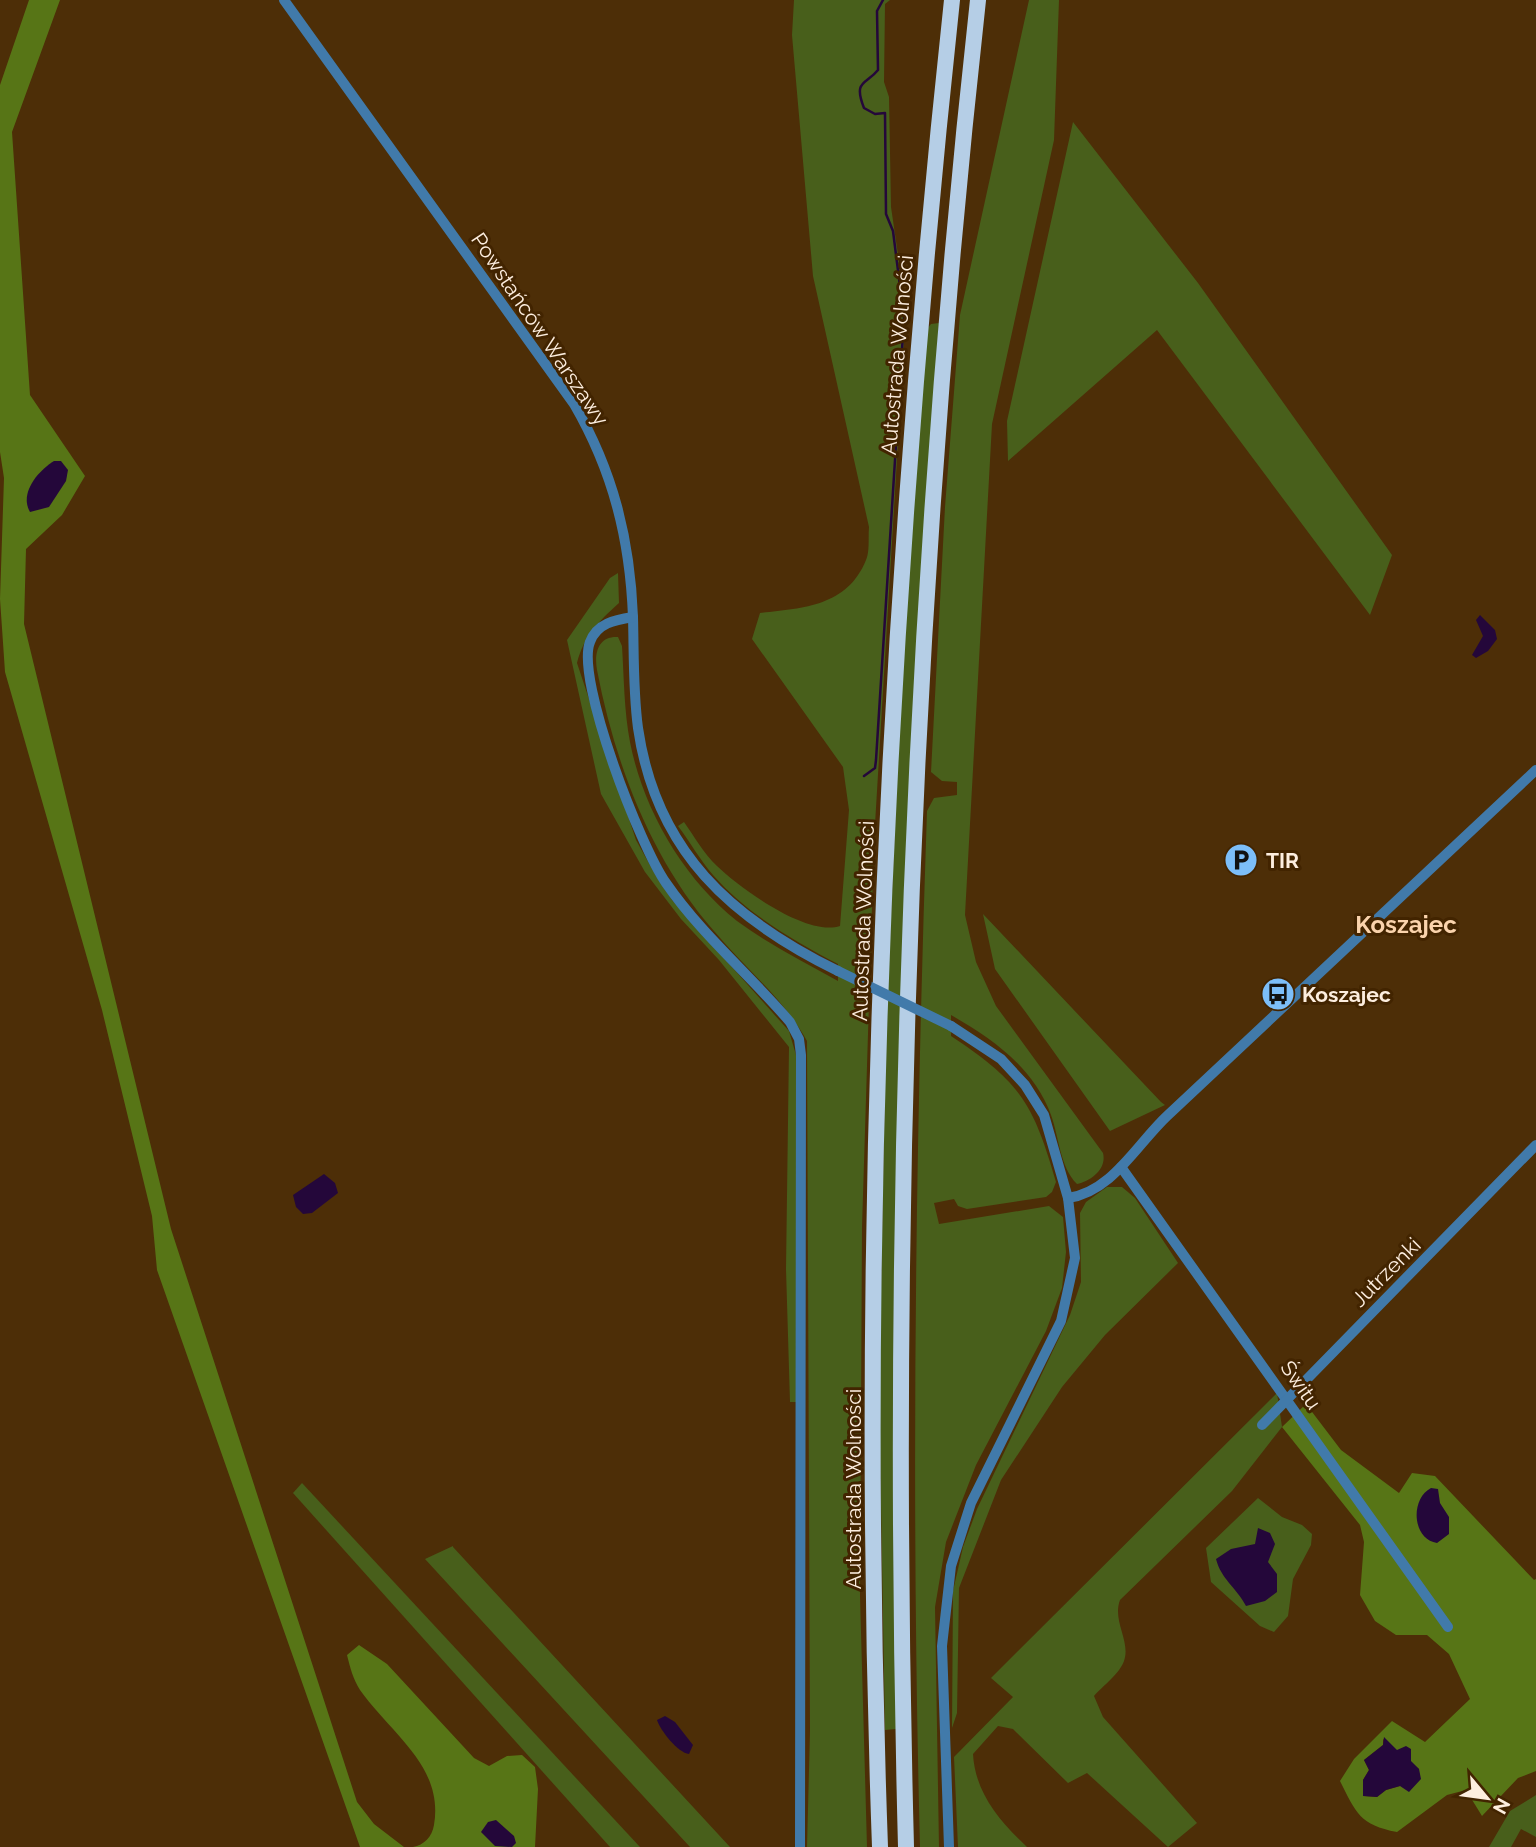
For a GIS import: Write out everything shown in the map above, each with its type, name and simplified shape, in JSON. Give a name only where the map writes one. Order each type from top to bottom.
[{"type":"highway","name":"Autostrada Wolności","points":[[880,1847],[873,1447],[877,1134],[885,887],[913,410],[952,0]]},
{"type":"highway","points":[[906,1847],[900,1374],[910,929],[932,504],[978,0]]},
{"type":"street","name":"Powstańców Warszawy","points":[[284,0],[585,424],[611,482],[625,533],[640,741],[653,788],[677,838],[699,871],[741,914],[778,940],[951,1026],[1001,1059],[1035,1099],[1051,1132],[1068,1198],[1074,1258],[1066,1307],[971,1503],[958,1540],[947,1587],[942,1646],[949,1847]]},
{"type":"street","points":[[633,617],[601,626],[590,641],[586,656],[591,685],[629,810],[663,880],[790,1022],[799,1039],[802,1055],[801,1846]]},
{"type":"street","points":[[1068,1198],[1085,1194],[1121,1167],[1167,1115],[1536,770]]},
{"type":"street","name":"Jutrzenki","points":[[1262,1425],[1536,1145]]},
{"type":"street","name":"Świtu","points":[[1121,1167],[1448,1627]]},
{"type":"green space","points":[[29,0],[60,0],[12,132],[30,395],[85,476],[62,515],[26,549],[24,624],[171,1229],[357,1802],[374,1824],[404,1847],[360,1847],[157,1270],[152,1216],[102,1010],[5,672],[0,599],[4,478],[0,452],[0,85]]},
{"type":"green space","points":[[794,0],[890,0],[885,4],[884,82],[889,97],[891,207],[906,309],[874,841],[862,1227],[860,1596],[867,1847],[807,1847],[810,1731],[807,1041],[776,997],[726,945],[692,903],[654,842],[625,775],[596,664],[597,652],[602,643],[611,637],[618,637],[622,646],[628,730],[636,767],[655,817],[699,884],[737,921],[838,981],[838,964],[788,936],[741,902],[708,869],[678,826],[684,822],[717,866],[775,909],[810,924],[826,928],[840,926],[849,810],[843,767],[752,639],[760,613],[822,602],[847,587],[858,576],[866,560],[868,548],[869,527],[813,276],[792,35]]},
{"type":"green space","points":[[1029,0],[1059,0],[1054,140],[992,424],[965,915],[976,962],[996,1006],[1103,1153],[1104,1159],[1097,1173],[1077,1184],[1067,1169],[1044,1098],[1034,1083],[997,1045],[951,1015],[951,1036],[993,1067],[1021,1096],[1040,1132],[1056,1182],[1052,1192],[1046,1197],[967,1209],[958,1206],[954,1199],[934,1203],[939,1224],[1049,1206],[1063,1217],[1066,1252],[1062,1288],[1046,1331],[976,1465],[946,1542],[935,1607],[939,1847],[920,1847],[916,1329],[927,811],[934,798],[957,795],[957,782],[942,781],[931,772],[945,507],[960,315]]},
{"type":"green space","points":[[1073,122],[1198,283],[1392,555],[1370,615],[1157,330],[1008,461],[1007,421]]},
{"type":"green space","points":[[939,323],[926,525],[897,1724],[896,1729],[885,1730],[879,1392],[886,1030],[902,665],[927,329],[931,324]]},
{"type":"green space","points":[[618,573],[619,603],[593,630],[577,663],[636,840],[672,900],[789,1031],[796,1055],[797,1402],[790,1402],[786,1269],[789,1047],[645,872],[601,794],[567,640],[610,578]]},
{"type":"green space","points":[[983,914],[1165,1105],[1110,1131],[995,969]]},
{"type":"green space","points":[[1107,1187],[1122,1187],[1135,1198],[1178,1263],[1105,1335],[1062,1387],[1001,1480],[959,1588],[957,1713],[952,1728],[953,1591],[963,1547],[977,1509],[1070,1315],[1081,1282],[1080,1213],[1086,1202]]},
{"type":"green space","points":[[1277,1393],[1282,1427],[1232,1491],[1120,1600],[1118,1616],[1126,1653],[1124,1661],[1115,1675],[1094,1696],[1103,1717],[1197,1823],[1168,1847],[1087,1773],[1068,1783],[1013,1729],[998,1726],[973,1754],[978,1781],[998,1816],[1027,1847],[958,1847],[954,1757],[1013,1697],[991,1678]]},
{"type":"green space","points":[[1306,1404],[1341,1450],[1399,1493],[1412,1473],[1435,1476],[1534,1580],[1536,1579],[1536,1771],[1518,1778],[1482,1816],[1466,1790],[1447,1795],[1397,1832],[1375,1826],[1361,1816],[1340,1781],[1354,1759],[1392,1721],[1425,1742],[1470,1699],[1449,1654],[1427,1635],[1396,1635],[1375,1621],[1360,1595],[1364,1542],[1360,1525],[1282,1427]],"holes":[[[1383,1739],[1419,1769],[1400,1786],[1386,1790],[1377,1797],[1364,1796],[1363,1780],[1369,1770],[1364,1760],[1383,1745]]]},
{"type":"green space","points":[[302,1483],[640,1847],[610,1847],[293,1493]]},
{"type":"green space","points":[[1258,1498],[1282,1517],[1302,1525],[1312,1534],[1311,1545],[1293,1579],[1288,1616],[1274,1632],[1260,1626],[1211,1582],[1206,1548]]},
{"type":"green space","points":[[453,1546],[730,1847],[690,1847],[425,1559]]},
{"type":"green space","points":[[359,1645],[387,1664],[474,1758],[489,1766],[507,1756],[522,1755],[535,1767],[538,1789],[535,1847],[413,1847],[427,1840],[433,1829],[435,1804],[431,1785],[412,1752],[358,1686],[347,1655]]},
{"type":"green space","points":[[1536,1795],[1536,1837],[1521,1829],[1511,1847],[1489,1847],[1510,1811]]},
{"type":"shaded area","points":[[54,461],[61,461],[68,470],[66,481],[49,507],[30,512],[27,497],[32,483]]},
{"type":"shaded area","points":[[1480,615],[1495,630],[1497,639],[1488,651],[1476,658],[1472,655],[1483,636],[1476,620]]},
{"type":"shaded area","points":[[324,1174],[335,1183],[338,1193],[312,1213],[303,1214],[296,1207],[293,1195]]},
{"type":"shaded area","points":[[1431,1488],[1438,1489],[1440,1503],[1449,1517],[1449,1534],[1437,1543],[1423,1534],[1417,1518],[1420,1501],[1424,1493]]},
{"type":"shaded area","points":[[1258,1528],[1270,1533],[1275,1544],[1268,1562],[1277,1574],[1277,1592],[1265,1601],[1246,1606],[1221,1572],[1216,1559],[1231,1549],[1255,1544]]},
{"type":"shaded area","points":[[665,1716],[675,1722],[693,1745],[689,1754],[675,1745],[662,1729],[657,1720]]},
{"type":"shaded area","points":[[1384,1737],[1397,1750],[1406,1746],[1411,1749],[1411,1761],[1419,1769],[1421,1779],[1409,1792],[1400,1786],[1386,1790],[1377,1797],[1363,1796],[1363,1780],[1369,1770],[1364,1760],[1383,1745]]},
{"type":"shaded area","points":[[496,1820],[514,1836],[516,1843],[512,1847],[495,1846],[481,1832],[488,1822]]},
{"type":"waterway","points":[[864,776],[875,768],[876,760],[904,318],[893,231],[886,214],[885,113],[875,114],[864,108],[860,92],[862,84],[878,70],[877,11],[883,0]]},
{"type":"place","name":"TIR","points":[[1241,860]]},
{"type":"place","name":"Koszajec","points":[[1278,994]]},
{"type":"district","name":"Koszajec","points":[[1406,924]]}]
